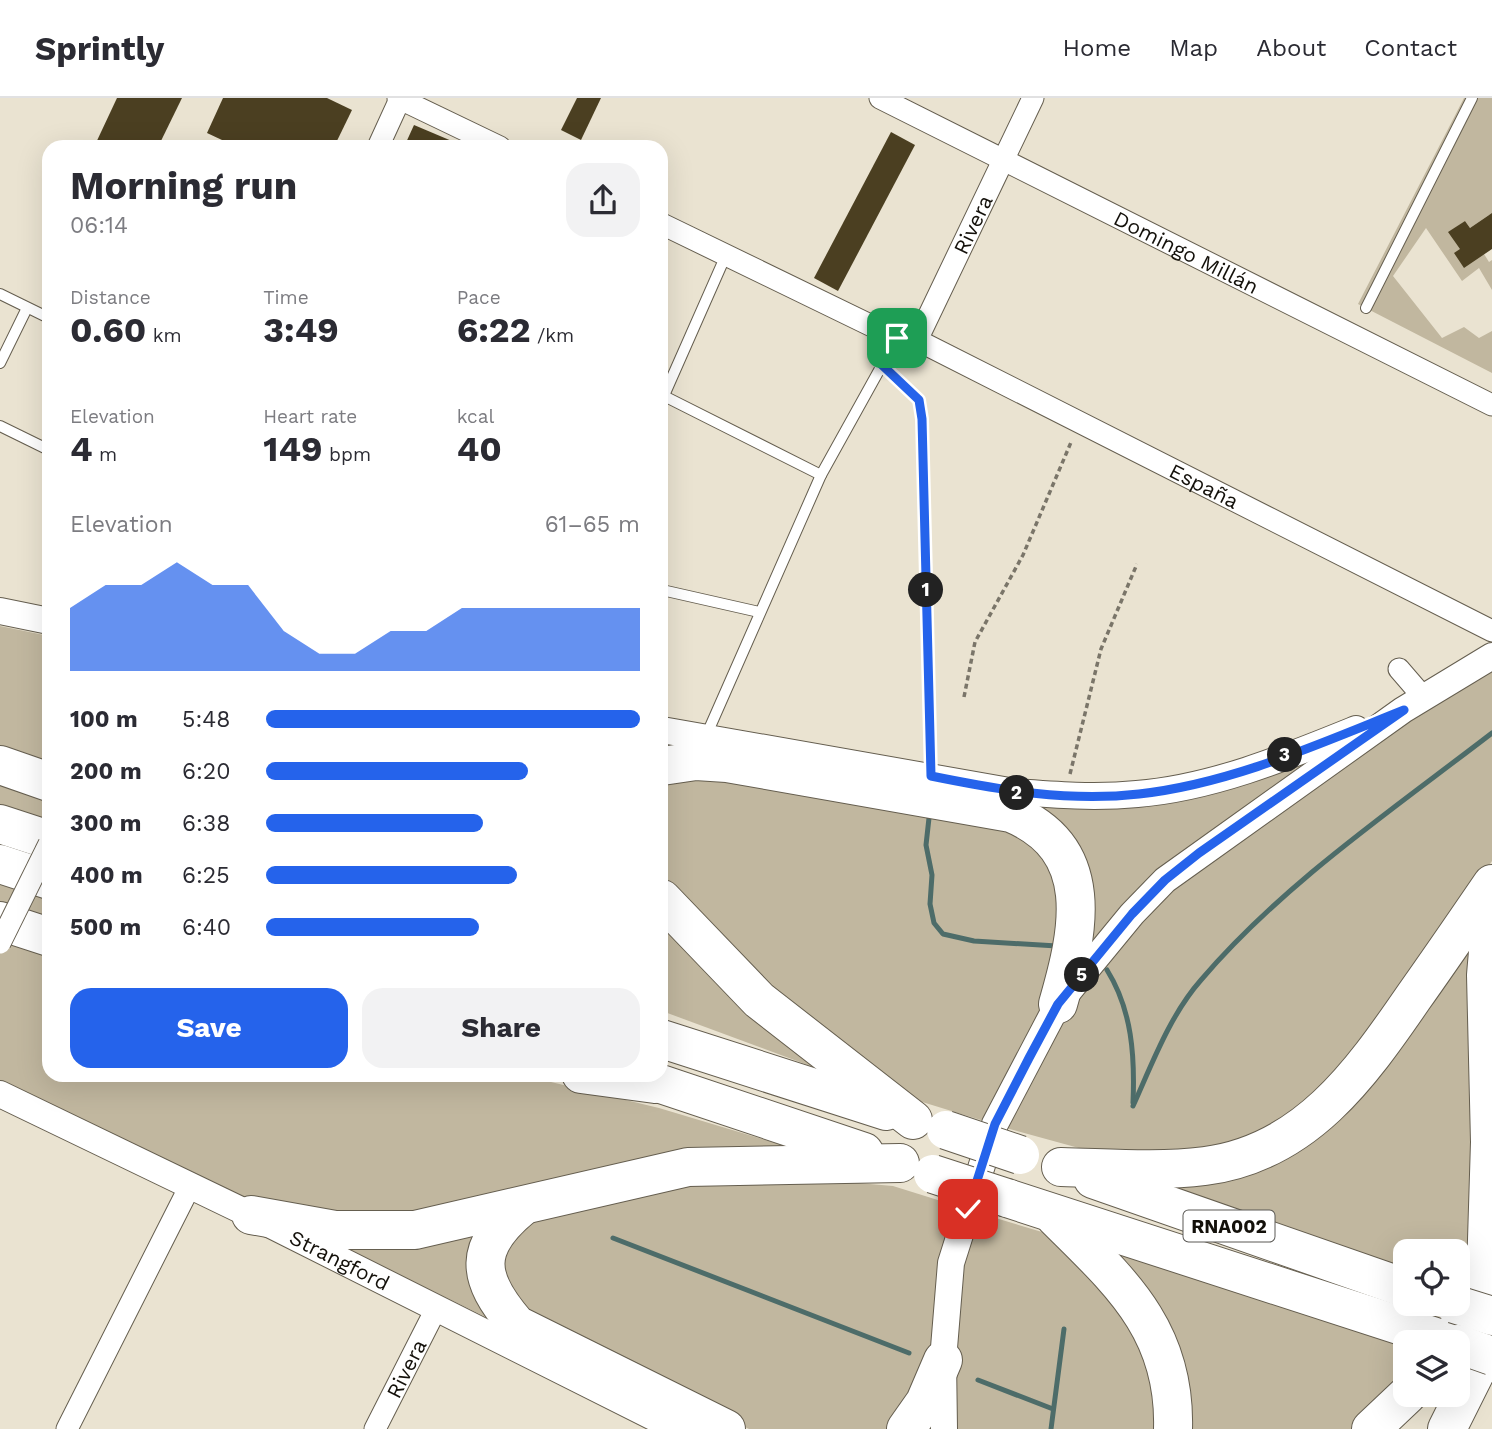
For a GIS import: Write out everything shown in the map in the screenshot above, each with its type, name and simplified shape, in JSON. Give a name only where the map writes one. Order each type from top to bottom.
[{"type":"highway","points":[[668,764],[703,749],[727,763],[1011,813],[1031,807],[1048,835],[1064,854],[1076,898],[1072,957],[1058,1004]]},
{"type":"highway","points":[[0,765],[42,780]]},
{"type":"highway","points":[[0,824],[42,839]]},
{"type":"highway","points":[[0,864],[42,878]]},
{"type":"highway","points":[[1061,1167],[1166,1169],[1207,1166],[1256,1152],[1310,1124],[1371,1059],[1492,884]]},
{"type":"highway","points":[[668,905],[759,1000],[930,1125]]},
{"type":"highway","points":[[1457,1330],[1489,1266],[1490,1142],[1486,975],[1492,905]]},
{"type":"highway","points":[[0,921],[42,935]]},
{"type":"highway","name":"RNA002","points":[[668,1040],[1061,1167],[1393,1283]]},
{"type":"highway","name":"RNA002","points":[[653,1082],[1413,1330]]},
{"type":"highway","points":[[251,1214],[335,1230],[391,1231],[438,1226],[688,1167],[916,1168]]},
{"type":"highway","points":[[523,1206],[499,1225],[489,1242],[485,1260],[488,1281],[509,1332],[726,1429]]},
{"type":"highway","points":[[1048,1210],[1123,1284],[1144,1314],[1167,1374],[1173,1429]]},
{"type":"highway","points":[[1470,1309],[1492,1316]]},
{"type":"highway","points":[[1470,1382],[1492,1339]]},
{"type":"highway","points":[[1470,1348],[1492,1356]]},
{"type":"highway","points":[[906,1429],[925,1402],[943,1360]]},
{"type":"highway","points":[[1371,1429],[1394,1407]]},
{"type":"highway","points":[[1408,1429],[1419,1407]]},
{"type":"highway","points":[[1447,1429],[1458,1407]]},
{"type":"highway","points":[[1460,1429],[1464,1407]]},
{"type":"street","name":"Domingo Millán","points":[[880,98],[1492,405]]},
{"type":"street","name":"Rivera","points":[[907,340],[1034,98]]},
{"type":"street","points":[[381,140],[399,99],[485,140]]},
{"type":"street","name":"España","points":[[668,228],[1079,422],[1492,631]]},
{"type":"street","points":[[0,611],[42,620]]},
{"type":"street","points":[[944,1429],[943,1360],[951,1263],[995,1124],[1058,1004],[1132,914],[1165,880],[1414,704],[1492,656]]},
{"type":"street","points":[[1399,669],[1414,704]]},
{"type":"street","points":[[668,733],[703,749],[931,776],[1031,807],[1066,796],[1138,794],[1198,784],[1314,746],[1414,704]]},
{"type":"street","points":[[0,943],[42,856]]},
{"type":"street","name":"Strangford","points":[[0,1094],[251,1214],[436,1309],[509,1332],[677,1429]]},
{"type":"street","points":[[67,1429],[190,1186]]},
{"type":"street","name":"Rivera","points":[[376,1429],[436,1309]]},
{"type":"lane","points":[[1366,308],[1472,98]]},
{"type":"lane","points":[[668,385],[726,255]]},
{"type":"lane","points":[[0,294],[42,315]]},
{"type":"lane","points":[[0,363],[27,308]]},
{"type":"lane","points":[[703,749],[759,612],[821,475],[881,364],[907,340]]},
{"type":"lane","points":[[881,364],[919,400],[922,419],[931,776]]},
{"type":"lane","points":[[668,401],[821,475]]},
{"type":"lane","points":[[0,426],[42,447]]},
{"type":"lane","points":[[668,591],[759,612]]},
{"type":"path","points":[[964,696],[975,642],[1023,555],[1079,422]]},
{"type":"path","points":[[1066,796],[1101,649],[1137,564]]},
{"type":"shaded area","points":[[1464,98],[1492,98],[1492,219],[1489,215],[1470,228],[1465,221],[1449,232],[1484,254],[1489,262],[1492,260],[1492,290],[1479,268],[1462,281],[1426,228],[1393,276],[1442,338],[1464,327],[1479,338],[1492,331],[1492,373],[1358,304]]},
{"type":"shaded area","points":[[0,626],[42,635],[42,769],[0,754]]},
{"type":"shaded area","points":[[1492,670],[1492,861],[1366,1048],[1334,1087],[1243,1147],[1108,1156],[1006,1128],[1069,1011],[1140,922],[1172,890],[1409,722]]},
{"type":"shaded area","points":[[1318,754],[1153,874],[1121,906],[1085,950],[1027,804]]},
{"type":"shaded area","points":[[679,772],[1028,832],[1066,887],[1048,998],[984,1121],[919,1101],[804,1026],[668,890],[668,776]]},
{"type":"shaded area","points":[[0,777],[42,792],[42,822],[0,807]]},
{"type":"shaded area","points":[[0,880],[42,894],[42,923],[0,909]]},
{"type":"shaded area","points":[[668,918],[856,1083],[668,1013]]},
{"type":"shaded area","points":[[1479,919],[1470,1242],[1470,1239],[1393,1239],[1393,1267],[1117,1176],[1253,1164]]},
{"type":"shaded area","points":[[0,933],[42,947],[42,1082],[551,1082],[659,1108],[832,1160],[415,1221],[253,1202],[188,1174],[0,1081]]},
{"type":"shaded area","points":[[743,1173],[893,1186],[957,1206],[932,1357],[893,1429],[749,1429],[525,1317],[501,1287],[508,1232],[525,1219]]},
{"type":"shaded area","points":[[979,1213],[1042,1232],[1066,1246],[1135,1319],[1164,1429],[956,1429],[955,1360],[963,1268]]},
{"type":"shaded area","points":[[486,1222],[498,1323],[326,1239]]},
{"type":"shaded area","points":[[1096,1240],[1393,1338],[1393,1390],[1354,1429],[1184,1429]]},
{"type":"building","points":[[117,98],[182,98],[161,140],[97,140]]},
{"type":"building","points":[[223,98],[327,98],[352,110],[337,140],[222,140],[207,133]]},
{"type":"building","points":[[577,98],[601,98],[581,140],[561,130]]},
{"type":"building","points":[[414,125],[449,140],[407,140]]},
{"type":"building","points":[[891,132],[915,145],[838,291],[814,278]]},
{"type":"building","points":[[1492,213],[1492,249],[1464,268],[1454,253],[1460,249],[1448,232],[1465,221],[1470,228]]},
{"type":"waterway","points":[[1133,1106],[1162,1040],[1180,1009],[1201,980],[1233,945],[1340,849],[1492,733]]},
{"type":"waterway","points":[[929,818],[926,845],[932,875],[930,904],[934,923],[943,934],[974,941],[1057,946]]},
{"type":"waterway","points":[[1107,970],[1127,1017],[1132,1051],[1133,1103]]},
{"type":"waterway","points":[[613,1238],[909,1353]]},
{"type":"waterway","points":[[1051,1429],[1064,1329]]},
{"type":"waterway","points":[[978,1380],[1053,1409]]},
{"type":"route","points":[[897,338],[881,364],[919,400],[922,419],[931,776],[1015,792],[1066,796],[1138,794],[1198,784],[1314,746],[1404,710],[1199,853],[1165,880],[1132,914],[1058,1004],[995,1124],[968,1209]]}]
